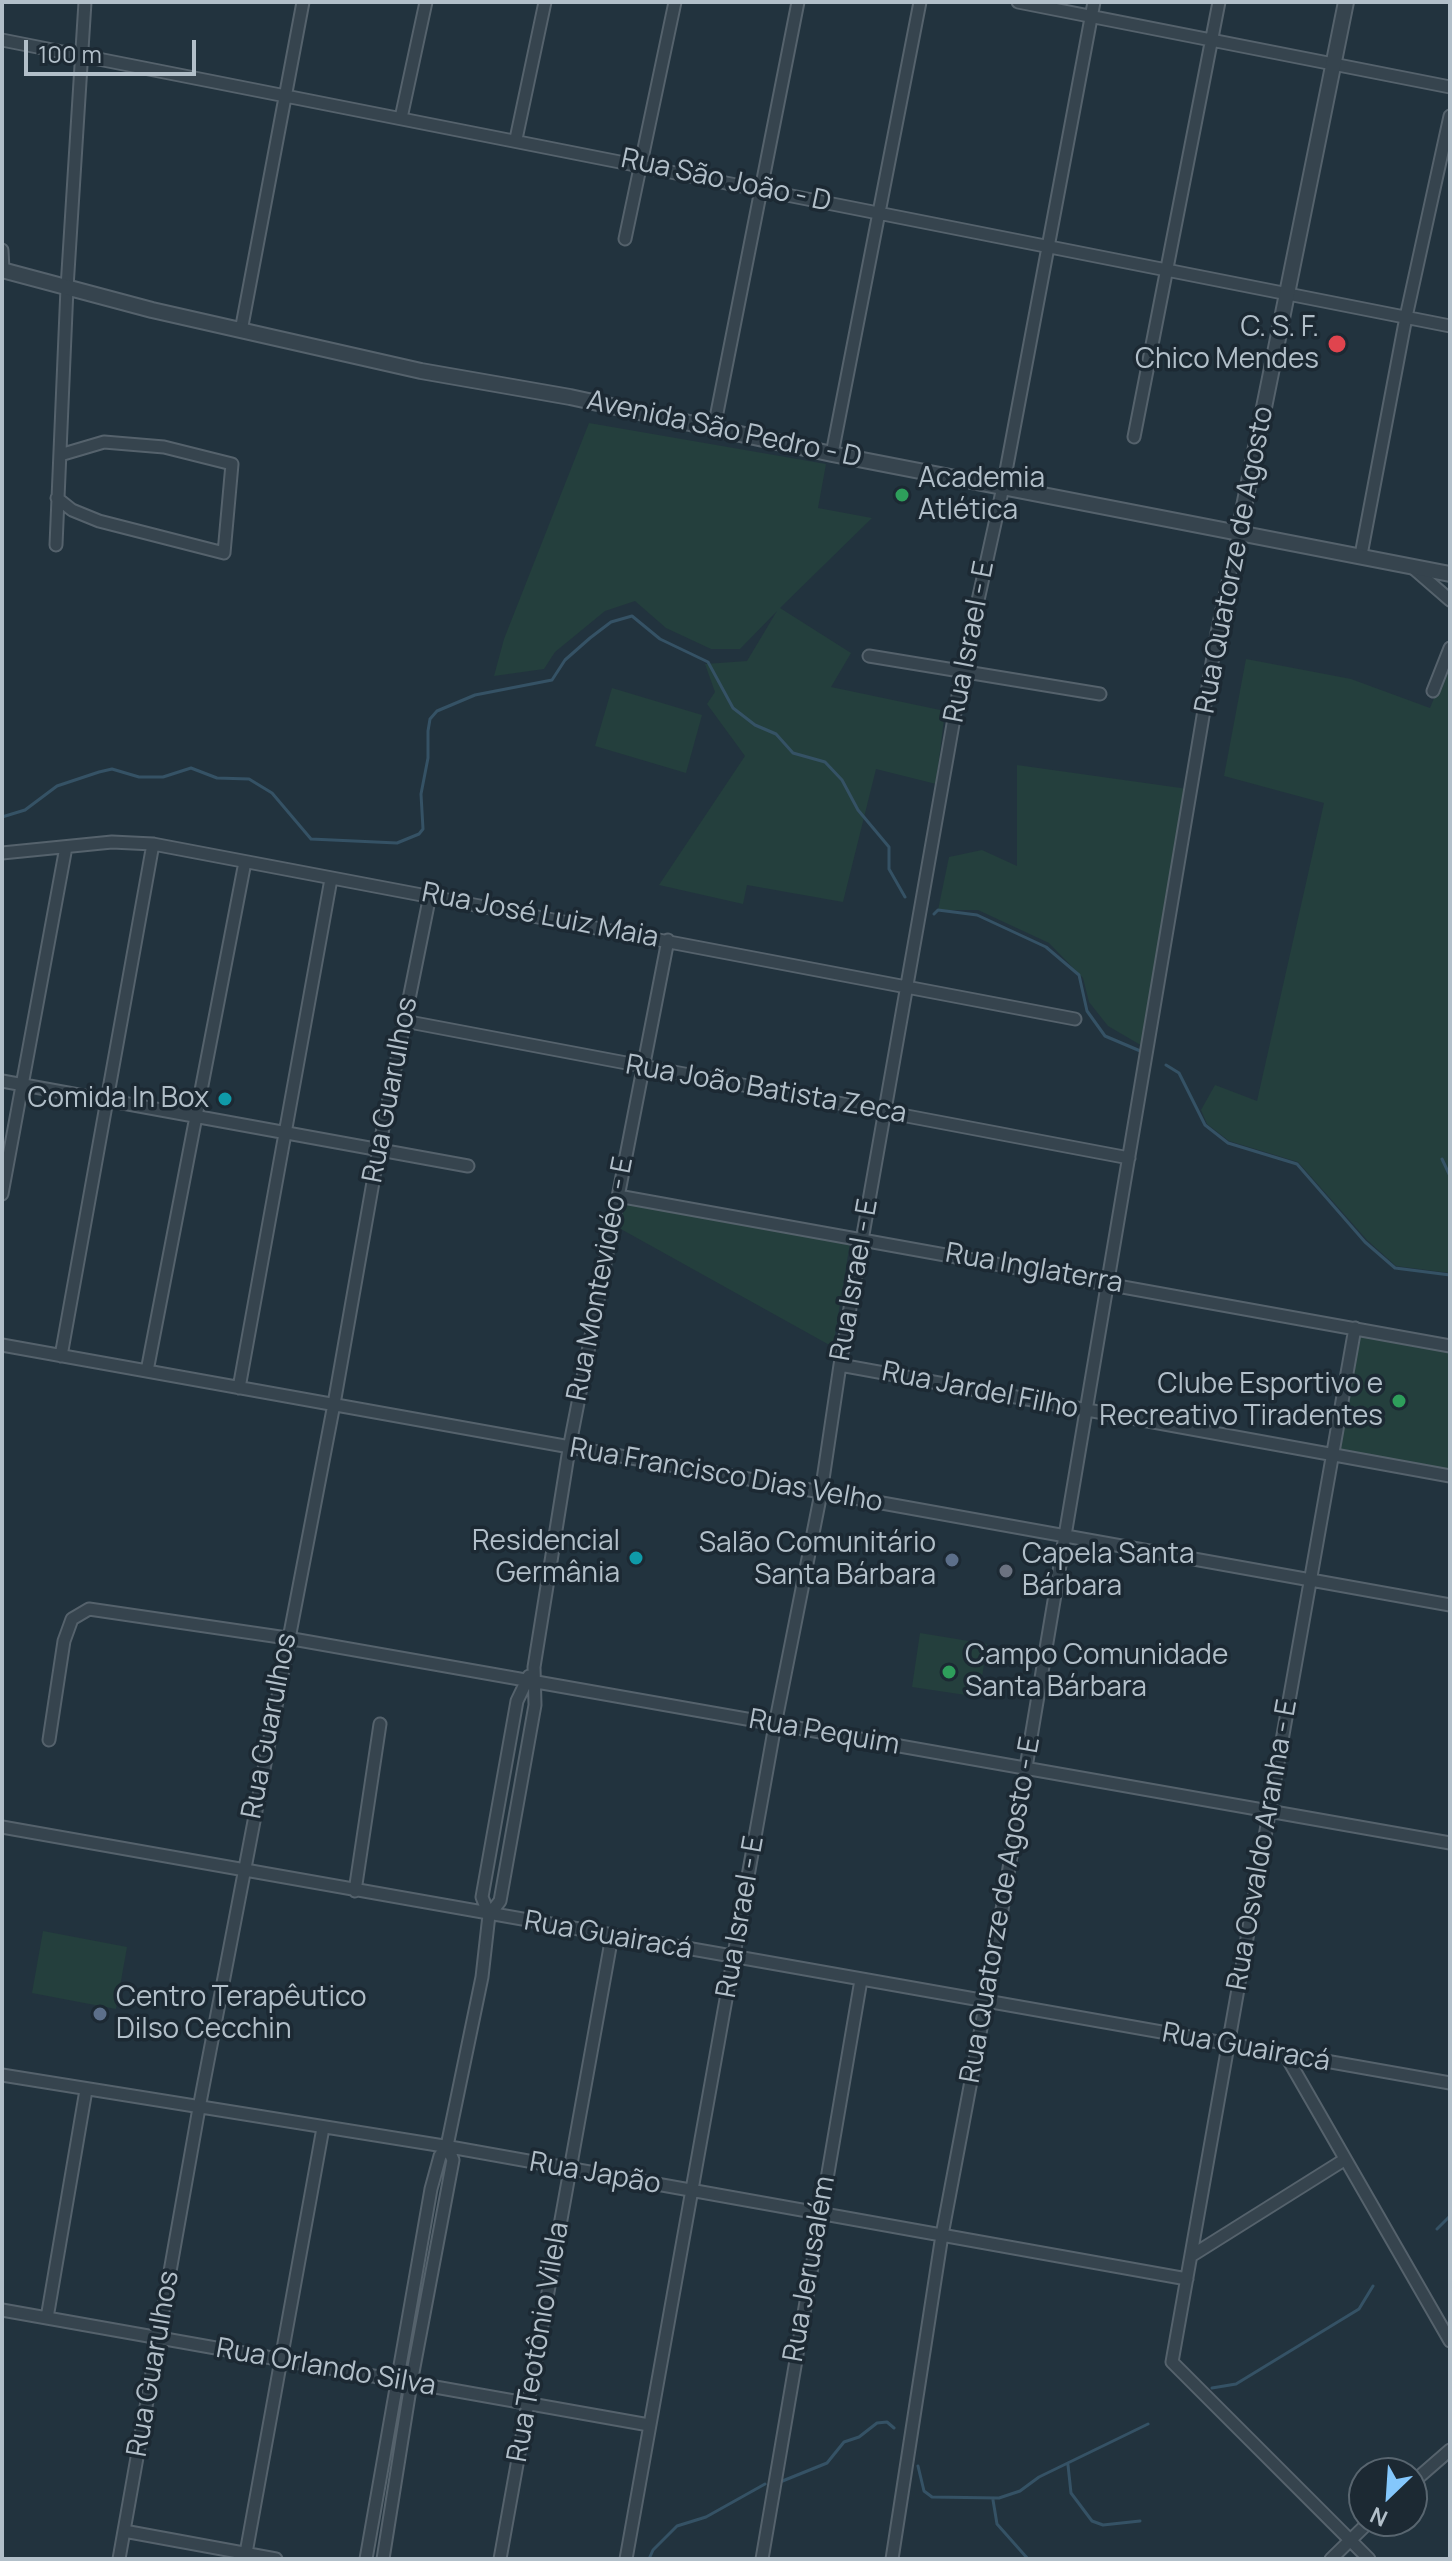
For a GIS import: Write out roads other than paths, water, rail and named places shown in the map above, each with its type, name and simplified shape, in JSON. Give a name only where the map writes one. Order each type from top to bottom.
[{"type":"street","points":[[56,545],[79,55],[85,2]]},
{"type":"street","points":[[241,331],[303,2]]},
{"type":"street","points":[[401,118],[426,2]]},
{"type":"street","points":[[516,139],[545,2]]},
{"type":"street","points":[[625,239],[675,2]]},
{"type":"street","points":[[714,428],[764,188],[798,2]]},
{"type":"street","points":[[832,454],[920,2]]},
{"type":"street","points":[[1018,2],[1450,87]]},
{"type":"street","name":"Rua Israel - E","points":[[626,2559],[775,1725],[821,1493],[840,1365],[962,673],[1003,487],[1094,2]]},
{"type":"street","points":[[1134,437],[1219,2]]},
{"type":"street","name":"Rua Quatorze de Agosto","points":[[1144,1072],[1217,633],[1289,293],[1346,2]]},
{"type":"street","name":"Rua São João - D","points":[[2,40],[639,163],[1450,326]]},
{"type":"street","points":[[1361,555],[1406,317],[1450,116]]},
{"type":"street","points":[[2,250],[3,270]]},
{"type":"street","name":"Avenida São Pedro - D","points":[[3,270],[241,331],[421,371],[1450,574]]},
{"type":"street","points":[[57,498],[72,510],[99,521],[224,553],[232,464],[164,447],[104,442],[60,455]]},
{"type":"street","points":[[1411,566],[1450,600]]},
{"type":"street","points":[[1433,691],[1450,648]]},
{"type":"street","points":[[869,656],[1100,694]]},
{"type":"street","name":"Rua José Luiz Maia","points":[[2,853],[112,842],[153,844],[1075,1019]]},
{"type":"street","points":[[61,1356],[153,844]]},
{"type":"street","points":[[2,1194],[66,847]]},
{"type":"street","points":[[147,1371],[245,862]]},
{"type":"street","points":[[239,1388],[331,879]]},
{"type":"street","name":"Rua Guarulhos","points":[[119,2559],[243,1871],[334,1404],[379,1148],[430,895]]},
{"type":"street","name":"Rua Montevidéo - E","points":[[489,1915],[500,1901],[531,1681],[569,1449],[668,940]]},
{"type":"street","name":"Rua João Batista Zeca","points":[[404,1021],[1129,1158]]},
{"type":"street","name":"Rua Quatorze de Agosto - E","points":[[892,2559],[942,2235],[986,2002],[1144,1072]]},
{"type":"street","points":[[2,1081],[468,1166]]},
{"type":"street","name":"Rua Inglaterra","points":[[618,1196],[1450,1346]]},
{"type":"street","name":"Rua Osvaldo Aranha - E","points":[[1349,2539],[1172,2362],[1355,1328]]},
{"type":"street","name":"Rua Francisco Dias Velho","points":[[2,1345],[1450,1605]]},
{"type":"street","name":"Rua Jardel Filho","points":[[840,1365],[1450,1476]]},
{"type":"street","name":"Rua Pequim","points":[[49,1740],[64,1641],[72,1619],[89,1609],[287,1638],[1450,1843]]},
{"type":"street","name":"Rua Montevidéo - E","points":[[366,2559],[431,2189],[440,2156],[447,2146],[482,1977],[489,1915],[482,1897],[517,1701],[531,1681]]},
{"type":"street","points":[[355,1891],[380,1724]]},
{"type":"street","name":"Rua Guairacá","points":[[2,1827],[1450,2083]]},
{"type":"street","name":"Rua Teotônio Vilela","points":[[500,2559],[612,1936]]},
{"type":"street","name":"Rua Jerusalém","points":[[762,2559],[818,2214],[861,1980]]},
{"type":"street","points":[[1285,2054],[1450,2341]]},
{"type":"street","name":"Rua Japão","points":[[2,2075],[447,2146],[1187,2279]]},
{"type":"street","points":[[47,2318],[86,2090]]},
{"type":"street","points":[[246,2553],[323,2128]]},
{"type":"street","name":"Rua Montevidéo - E","points":[[383,2559],[411,2383],[453,2160],[447,2146]]},
{"type":"street","points":[[1191,2256],[1344,2160]]},
{"type":"street","name":"Rua Orlando Silva","points":[[2,2310],[649,2425]]},
{"type":"street","points":[[1428,2469],[1450,2450]]},
{"type":"street","points":[[124,2531],[276,2559]]},
{"type":"street","points":[[1331,2559],[1351,2537]]},
{"type":"street","points":[[1349,2539],[1369,2559]]},
{"type":"waterway","points":[[2,817],[25,810],[57,786],[99,772],[112,769],[139,777],[163,777],[191,768],[217,778],[249,779],[272,793],[311,839],[397,843],[419,834],[423,829],[421,794],[428,758],[428,731],[430,719],[437,711],[475,695],[552,680],[565,660],[590,638],[611,622],[632,616],[660,639],[708,662],[733,708],[755,725],[776,734],[793,753],[825,762],[842,780],[858,810],[889,847],[889,869],[905,897]]},
{"type":"waterway","points":[[934,914],[938,910],[977,915],[1046,947],[1079,975],[1087,1011],[1105,1036],[1145,1053]]},
{"type":"waterway","points":[[1166,1065],[1179,1073],[1205,1125],[1228,1143],[1297,1164],[1365,1242],[1395,1268],[1450,1275]]},
{"type":"waterway","points":[[1442,1159],[1450,1176]]},
{"type":"waterway","points":[[1437,2229],[1450,2216]]},
{"type":"waterway","points":[[1212,2388],[1236,2384],[1359,2309],[1373,2286]]},
{"type":"waterway","points":[[780,2482],[827,2463],[844,2442],[859,2437],[877,2423],[887,2422],[894,2428]]},
{"type":"waterway","points":[[918,2466],[924,2491],[932,2497],[999,2498],[1020,2491],[1039,2477],[1148,2424]]},
{"type":"waterway","points":[[1068,2465],[1071,2493],[1092,2521],[1103,2525],[1140,2521]]},
{"type":"waterway","points":[[649,2559],[653,2550],[677,2526],[706,2517],[765,2484]]},
{"type":"waterway","points":[[993,2500],[997,2524],[1028,2559]]},
{"type":"place","name":"C. S. F. Chico Mendes","points":[[1337,344]]},
{"type":"place","name":"Academia Atlética","points":[[902,495]]},
{"type":"place","name":"Comida In Box","points":[[225,1099]]},
{"type":"place","name":"Clube Esportivo e Recreativo Tiradentes","points":[[1399,1401]]},
{"type":"place","name":"Residencial Germânia","points":[[636,1558]]},
{"type":"place","name":"Salão Comunitário Santa Bárbara","points":[[952,1560]]},
{"type":"place","name":"Capela Santa Bárbara","points":[[1006,1571]]},
{"type":"place","name":"Campo Comunidade Santa Bárbara","points":[[949,1672]]},
{"type":"place","name":"Centro Terapêutico Dilso Cecchin","points":[[100,2014]]}]
